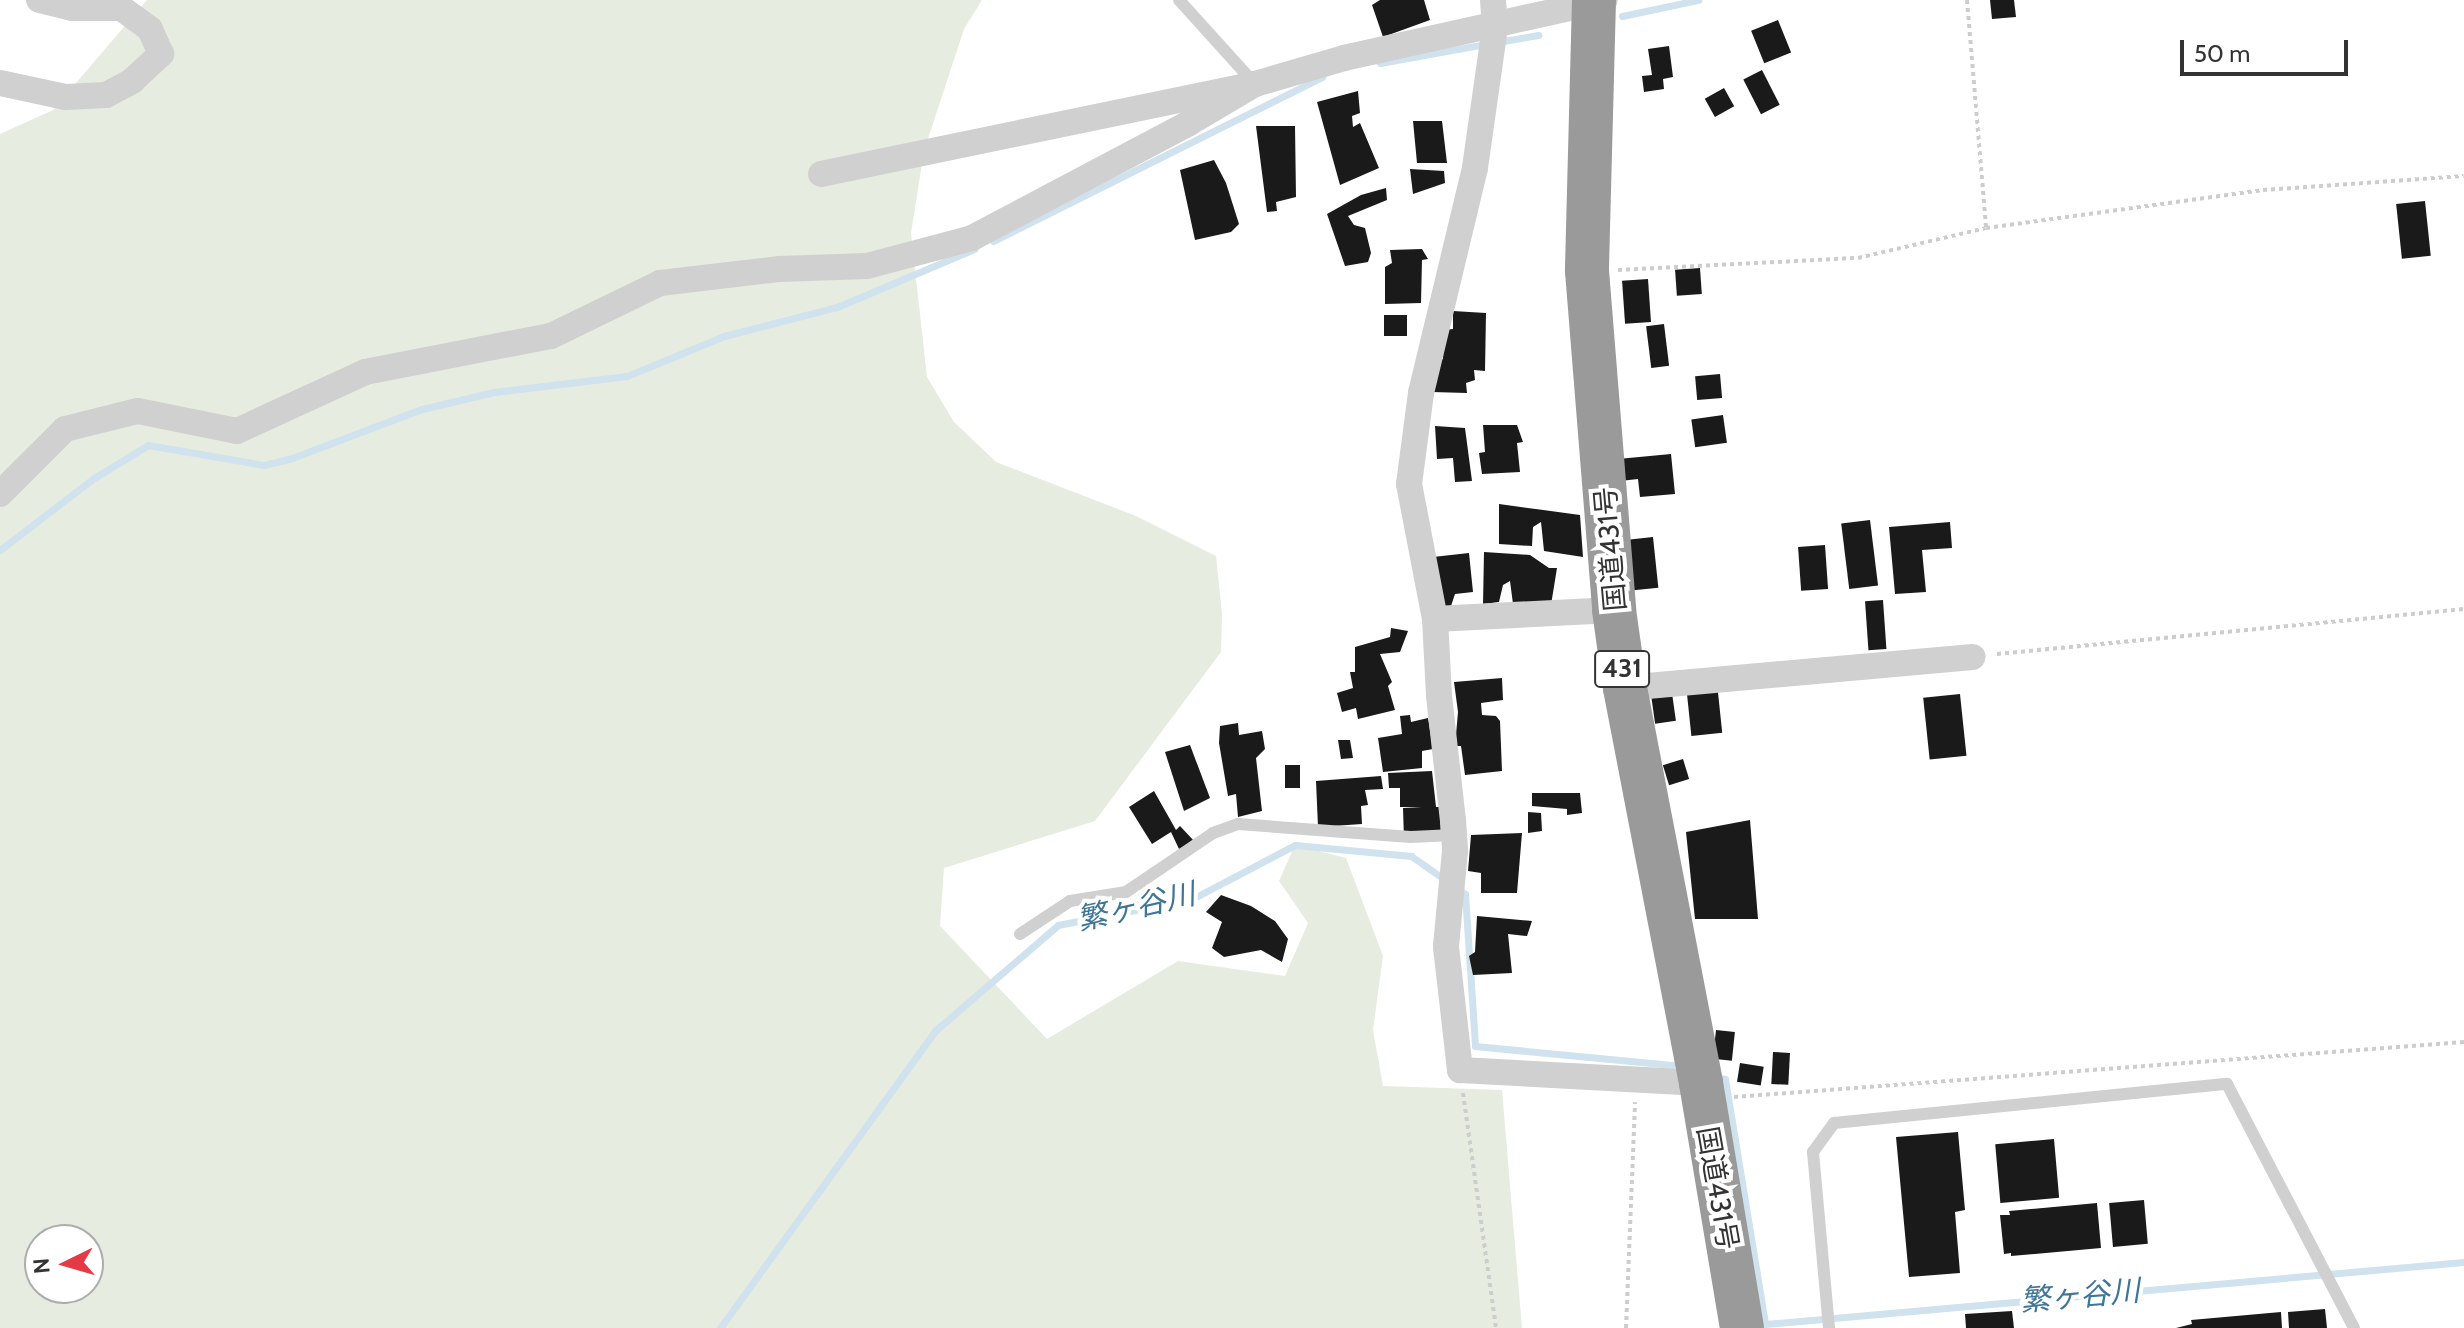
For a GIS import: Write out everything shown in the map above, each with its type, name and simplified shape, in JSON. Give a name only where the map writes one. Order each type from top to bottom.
[{"type":"highway","name":"国道431号","points":[[1598,1],[1587,271],[1614,610],[1625,688],[1702,1091],[1742,1328]]},
{"type":"street","points":[[0,83],[66,97],[106,95],[132,81],[161,54],[150,29],[121,8],[72,8],[39,0]]},
{"type":"street","points":[[1493,0],[1495,27],[1475,168],[1421,393],[1409,484],[1435,619],[1439,696],[1454,835],[1446,947],[1460,1070],[1636,1080],[1702,1091]]},
{"type":"street","points":[[821,174],[1255,84],[1344,58],[1495,27],[1598,1]]},
{"type":"street","points":[[0,494],[65,429],[138,411],[237,431],[365,372],[551,336],[660,283],[780,269],[867,266],[972,238],[1189,123],[1255,84]]},
{"type":"street","points":[[1435,619],[1614,610]]},
{"type":"street","points":[[1625,688],[1973,657]]},
{"type":"lane","points":[[1179,0],[1255,84]]},
{"type":"lane","points":[[1020,934],[1070,901],[1126,892],[1213,833],[1238,824],[1411,837],[1454,835]]},
{"type":"lane","points":[[1826,1327],[1813,1152],[1834,1123],[2227,1084],[2354,1328]]},
{"type":"path","points":[[1967,0],[1986,228]]},
{"type":"path","points":[[1587,271],[1858,258],[1986,228],[2263,190],[2464,176]]},
{"type":"path","points":[[1973,657],[2464,609]]},
{"type":"path","points":[[1702,1091],[2464,1042]]},
{"type":"path","points":[[1460,1070],[1496,1328]]},
{"type":"path","points":[[1626,1328],[1636,1080]]},
{"type":"shaded area","points":[[147,0],[982,0],[964,29],[924,151],[911,233],[927,377],[954,422],[996,462],[1136,516],[1216,556],[1222,614],[1221,652],[1095,821],[944,868],[940,926],[1047,1039],[1178,961],[1285,976],[1308,923],[1279,881],[1295,845],[1346,858],[1383,956],[1373,1030],[1383,1086],[1502,1090],[1522,1328],[0,1328],[0,134],[53,110]]},
{"type":"building","points":[[1380,0],[1424,0],[1430,20],[1383,37],[1372,5]]},
{"type":"building","points":[[1990,0],[2014,0],[2016,17],[1992,19]]},
{"type":"building","points":[[1778,20],[1791,52],[1764,63],[1751,31]]},
{"type":"building","points":[[1669,46],[1673,77],[1663,79],[1664,89],[1644,92],[1642,76],[1652,75],[1648,49]]},
{"type":"building","points":[[1762,70],[1780,105],[1761,114],[1743,80]]},
{"type":"building","points":[[1724,88],[1734,106],[1715,117],[1705,99]]},
{"type":"building","points":[[1358,91],[1360,113],[1352,116],[1353,127],[1360,123],[1379,168],[1340,185],[1317,102]]},
{"type":"building","points":[[1413,121],[1442,121],[1447,163],[1417,163]]},
{"type":"building","points":[[1256,126],[1295,126],[1296,197],[1276,202],[1277,211],[1267,212]]},
{"type":"building","points":[[1214,160],[1226,183],[1239,224],[1231,232],[1195,240],[1180,170]]},
{"type":"building","points":[[1410,169],[1444,171],[1445,183],[1413,194]]},
{"type":"building","points":[[1386,188],[1387,200],[1348,216],[1354,225],[1365,228],[1371,253],[1368,262],[1345,266],[1327,214],[1361,195]]},
{"type":"building","points":[[2425,201],[2431,256],[2402,259],[2396,204]]},
{"type":"building","points":[[1422,249],[1428,259],[1422,260],[1421,303],[1385,304],[1385,267],[1392,263],[1390,250]]},
{"type":"building","points":[[1700,268],[1702,294],[1677,296],[1675,270]]},
{"type":"building","points":[[1648,279],[1651,322],[1625,324],[1622,281]]},
{"type":"building","points":[[1453,311],[1486,313],[1485,371],[1474,370],[1475,380],[1466,383],[1467,393],[1432,392],[1436,362],[1443,359],[1444,330],[1453,329]]},
{"type":"building","points":[[1384,315],[1407,315],[1407,336],[1384,336]]},
{"type":"building","points":[[1664,324],[1669,366],[1651,368],[1646,326]]},
{"type":"building","points":[[1720,374],[1722,398],[1697,400],[1695,376]]},
{"type":"building","points":[[1723,415],[1727,443],[1695,447],[1691,419]]},
{"type":"building","points":[[1483,425],[1517,425],[1523,442],[1517,443],[1520,472],[1482,474],[1479,453],[1485,452]]},
{"type":"building","points":[[1435,426],[1465,428],[1472,481],[1455,482],[1453,458],[1437,459]]},
{"type":"building","points":[[1671,454],[1675,494],[1640,497],[1638,479],[1620,481],[1618,459]]},
{"type":"building","points":[[1499,504],[1580,515],[1583,557],[1544,551],[1541,522],[1533,527],[1532,546],[1499,544]]},
{"type":"building","points":[[1870,520],[1878,586],[1849,589],[1841,524]]},
{"type":"building","points":[[1950,522],[1952,548],[1922,550],[1926,592],[1895,594],[1889,527]]},
{"type":"building","points":[[1653,537],[1658,588],[1628,591],[1623,540]]},
{"type":"building","points":[[1825,545],[1828,589],[1801,591],[1798,547]]},
{"type":"building","points":[[1484,552],[1530,555],[1549,568],[1557,568],[1551,605],[1513,604],[1510,581],[1503,585],[1499,602],[1483,604]]},
{"type":"building","points":[[1469,553],[1473,592],[1455,594],[1451,606],[1440,607],[1433,557]]},
{"type":"building","points":[[1883,600],[1886,649],[1868,650],[1865,601]]},
{"type":"building","points":[[1391,628],[1408,631],[1400,652],[1380,654],[1392,682],[1388,686],[1395,710],[1358,719],[1356,708],[1342,712],[1337,693],[1353,688],[1350,672],[1355,672],[1355,647],[1390,637]]},
{"type":"building","points":[[1502,678],[1503,700],[1481,703],[1482,715],[1496,716],[1500,721],[1502,771],[1465,775],[1461,746],[1455,746],[1458,712],[1454,682]]},
{"type":"building","points":[[1717,683],[1722,733],[1691,736],[1686,686]]},
{"type":"building","points":[[1672,693],[1676,721],[1655,724],[1651,696]]},
{"type":"building","points":[[1960,694],[1966,756],[1930,760],[1923,698]]},
{"type":"building","points":[[1410,715],[1411,722],[1428,718],[1433,749],[1422,751],[1422,768],[1383,772],[1378,738],[1402,734],[1400,716]]},
{"type":"building","points":[[1238,723],[1239,735],[1262,731],[1265,749],[1256,758],[1262,811],[1238,817],[1236,794],[1228,796],[1219,743],[1220,726]]},
{"type":"building","points":[[1338,740],[1350,740],[1353,758],[1341,759]]},
{"type":"building","points":[[1190,745],[1210,798],[1184,811],[1165,752]]},
{"type":"building","points":[[1683,759],[1689,779],[1669,785],[1663,765]]},
{"type":"building","points":[[1285,765],[1300,765],[1300,788],[1285,788]]},
{"type":"building","points":[[1432,771],[1436,807],[1440,807],[1441,838],[1404,840],[1403,808],[1422,807],[1400,807],[1400,788],[1389,788],[1388,773]]},
{"type":"building","points":[[1381,776],[1383,789],[1365,790],[1368,805],[1361,806],[1362,824],[1318,827],[1316,781]]},
{"type":"building","points":[[1154,791],[1176,830],[1180,826],[1195,842],[1179,849],[1171,832],[1152,844],[1129,807]]},
{"type":"building","points":[[1532,793],[1580,793],[1582,813],[1567,815],[1567,809],[1532,806]]},
{"type":"building","points":[[1528,812],[1541,813],[1542,831],[1528,833]]},
{"type":"building","points":[[1750,820],[1758,919],[1695,919],[1686,832]]},
{"type":"building","points":[[1522,833],[1517,893],[1481,893],[1481,873],[1468,871],[1471,835]]},
{"type":"building","points":[[1221,895],[1251,906],[1275,921],[1288,939],[1282,962],[1261,950],[1224,957],[1212,948],[1222,922],[1206,912]]},
{"type":"building","points":[[1477,916],[1532,921],[1527,936],[1508,934],[1512,973],[1473,975],[1469,956],[1475,952]]},
{"type":"building","points":[[1716,1030],[1735,1032],[1732,1061],[1713,1059]]},
{"type":"building","points":[[1773,1052],[1790,1053],[1788,1085],[1771,1084]]},
{"type":"building","points":[[1740,1063],[1764,1067],[1761,1086],[1737,1082]]},
{"type":"building","points":[[1958,1132],[1965,1210],[1955,1212],[1960,1273],[1909,1277],[1896,1137]]},
{"type":"building","points":[[2054,1139],[2059,1198],[2000,1203],[1995,1144]]},
{"type":"building","points":[[2144,1200],[2148,1244],[2113,1247],[2109,1203]]},
{"type":"building","points":[[2097,1203],[2101,1248],[2011,1256],[2011,1253],[2004,1254],[2000,1215],[2010,1215],[2009,1211]]},
{"type":"building","points":[[2325,1309],[2327,1328],[2289,1328],[2288,1312]]},
{"type":"building","points":[[2012,1311],[2014,1328],[1966,1328],[1965,1314]]},
{"type":"building","points":[[2281,1312],[2282,1328],[2176,1328],[2192,1324],[2191,1320]]},
{"type":"waterway","points":[[1622,16],[1698,0]]},
{"type":"waterway","points":[[1498,42],[1538,35]]},
{"type":"waterway","points":[[1380,63],[1486,44]]},
{"type":"waterway","points":[[993,241],[1322,77]]},
{"type":"waterway","points":[[0,550],[94,478],[148,445],[264,465],[292,458],[422,409],[494,392],[627,376],[724,336],[837,307],[974,249]]},
{"type":"waterway","name":"繁ヶ谷川","points":[[720,1328],[936,1030],[1058,925],[1192,899],[1295,845],[1411,856],[1447,881]]},
{"type":"waterway","name":"繁ヶ谷川","points":[[1457,888],[1465,894],[1475,1046],[1672,1065]]},
{"type":"waterway","name":"繁ヶ谷川","points":[[1715,1077],[1725,1079],[1765,1324],[2464,1262]]}]
